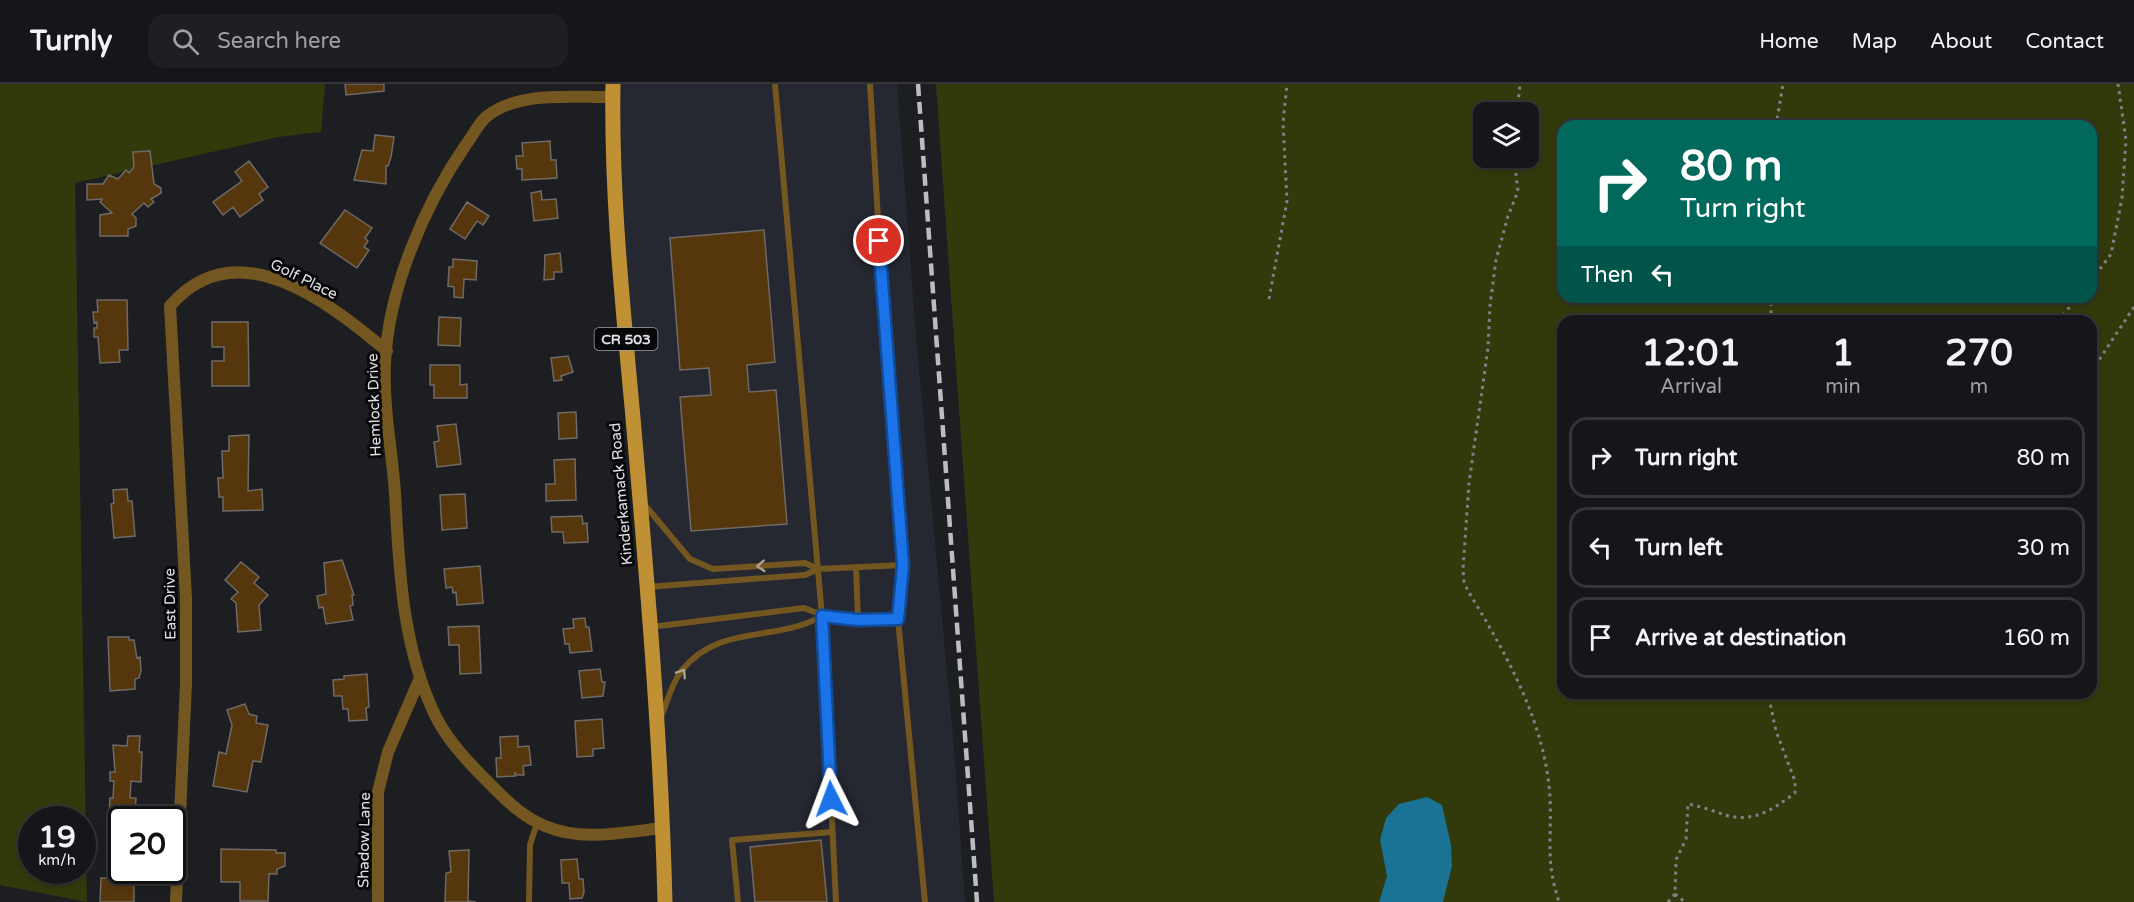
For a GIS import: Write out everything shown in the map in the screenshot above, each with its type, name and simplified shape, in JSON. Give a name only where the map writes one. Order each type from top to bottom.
[{"type":"main road","name":"Kinderkamack Road","points":[[613,91],[616,225],[650,627],[663,828],[664,902]]},
{"type":"street","name":"Hemlock Drive","points":[[613,91],[520,100],[486,117],[452,165],[416,238],[402,276],[387,351],[389,440],[400,580],[420,678],[436,718],[474,768],[507,802],[538,823],[563,832],[584,836],[663,828]]},
{"type":"street","name":"Golf Place","points":[[170,306],[183,291],[212,274],[243,270],[261,274],[324,304],[357,326],[387,351]]},
{"type":"street","name":"East Drive","points":[[170,306],[186,598],[186,684],[176,902]]},
{"type":"street","name":"Shadow Lane","points":[[378,902],[378,792],[388,752],[420,678]]},
{"type":"lane","points":[[775,84],[822,616],[836,902]]},
{"type":"lane","points":[[870,84],[888,387],[903,565],[898,619],[925,902]]},
{"type":"lane","points":[[640,499],[690,559],[713,569],[805,563],[818,569]]},
{"type":"lane","points":[[647,587],[805,575],[818,569],[903,565]]},
{"type":"lane","points":[[856,567],[858,620]]},
{"type":"lane","points":[[650,627],[804,608],[822,616],[858,620],[898,619]]},
{"type":"lane","points":[[657,726],[680,672],[702,649],[726,639],[806,625],[822,616]]},
{"type":"lane","points":[[529,902],[530,845],[538,823]]},
{"type":"lane","points":[[738,902],[732,840],[832,832]]},
{"type":"path","points":[[1269,299],[1287,201],[1283,123],[1287,84]]},
{"type":"path","points":[[1518,102],[1520,84]]},
{"type":"path","points":[[1777,120],[1783,84]]},
{"type":"path","points":[[2097,272],[2111,254],[2122,198],[2126,140],[2118,84]]},
{"type":"path","points":[[1515,168],[1518,191],[1508,216],[1497,260],[1490,305],[1488,348],[1468,483],[1463,576],[1468,591],[1506,654],[1540,743],[1550,798],[1549,865],[1558,902]]},
{"type":"path","points":[[2063,315],[2073,303]]},
{"type":"path","points":[[2097,363],[2134,307]]},
{"type":"path","points":[[1668,902],[1675,894],[1676,860],[1686,839],[1688,804],[1728,816],[1756,816],[1770,812],[1795,793],[1795,781],[1776,731],[1769,699]]},
{"type":"path","points":[[1675,894],[1685,902]]},
{"type":"shaded area","points":[[613,84],[897,84],[917,347],[954,747],[965,902],[665,902]]},
{"type":"green space","points":[[0,84],[325,84],[321,132],[278,137],[75,183],[85,806],[18,806],[18,884],[87,884],[87,902],[0,885]]},
{"type":"green space","points":[[936,84],[2134,84],[2134,902],[994,902]]},
{"type":"water","points":[[1427,797],[1442,805],[1451,845],[1452,866],[1443,902],[1379,902],[1387,876],[1380,840],[1386,818],[1399,804]]},
{"type":"building","points":[[345,84],[384,84],[384,91],[346,95]]},
{"type":"building","points":[[375,135],[394,137],[391,157],[386,166],[386,184],[354,180],[362,150],[373,151]]},
{"type":"building","points":[[550,141],[551,160],[556,160],[557,178],[522,180],[522,169],[517,169],[516,156],[523,156],[522,143]]},
{"type":"building","points":[[150,151],[154,184],[161,188],[161,193],[151,199],[154,202],[148,207],[144,203],[132,214],[136,218],[136,226],[128,229],[128,236],[100,236],[100,215],[112,213],[100,202],[102,199],[87,200],[87,184],[103,184],[109,175],[118,179],[126,170],[129,173],[134,167],[133,152]]},
{"type":"building","points":[[249,161],[268,187],[259,194],[263,200],[240,217],[233,207],[223,215],[213,202],[242,181],[235,172]]},
{"type":"building","points":[[541,191],[542,200],[556,199],[558,218],[534,221],[531,193]]},
{"type":"building","points":[[467,202],[489,216],[483,225],[477,221],[465,239],[450,229]]},
{"type":"building","points":[[345,210],[372,228],[365,238],[368,241],[364,247],[369,250],[357,268],[320,243]]},
{"type":"building","points":[[764,230],[775,362],[747,365],[749,392],[776,390],[787,524],[691,531],[680,397],[711,395],[709,368],[680,370],[670,238]]},
{"type":"building","points":[[560,253],[562,272],[554,272],[554,279],[544,280],[545,255]]},
{"type":"building","points":[[453,259],[477,261],[476,280],[464,279],[463,298],[454,297],[454,287],[448,286],[449,267],[453,267]]},
{"type":"building","points":[[97,300],[127,300],[128,350],[119,350],[120,362],[100,363],[98,337],[94,337],[97,322],[94,323],[93,312],[98,312]]},
{"type":"building","points":[[439,317],[461,318],[460,346],[438,345]]},
{"type":"building","points":[[212,322],[248,322],[249,386],[212,386],[212,361],[224,361],[224,347],[212,347]]},
{"type":"building","points":[[568,356],[573,372],[561,376],[562,380],[554,381],[551,358]]},
{"type":"building","points":[[430,365],[460,365],[460,385],[467,384],[467,398],[434,398],[434,385],[430,385]]},
{"type":"building","points":[[576,412],[577,438],[559,439],[558,413]]},
{"type":"building","points":[[456,424],[461,464],[437,467],[434,442],[439,441],[437,426]]},
{"type":"building","points":[[249,435],[248,491],[262,489],[263,510],[223,511],[223,497],[219,497],[218,478],[223,478],[222,451],[229,451],[229,436]]},
{"type":"building","points":[[575,459],[576,500],[546,501],[546,484],[555,484],[554,460]]},
{"type":"building","points":[[127,489],[128,501],[132,501],[135,536],[114,538],[111,504],[114,503],[113,490]]},
{"type":"building","points":[[465,494],[467,528],[442,530],[440,495]]},
{"type":"building","points":[[582,516],[583,524],[587,523],[588,542],[564,543],[563,532],[552,532],[551,517]]},
{"type":"building","points":[[342,560],[354,595],[352,595],[353,605],[350,606],[353,620],[326,624],[323,607],[319,608],[317,596],[326,594],[324,563]]},
{"type":"building","points":[[241,562],[259,577],[254,583],[268,595],[259,605],[261,630],[238,632],[236,603],[231,599],[238,592],[225,580]]},
{"type":"building","points":[[480,566],[483,603],[457,605],[456,592],[453,593],[452,587],[446,588],[444,569]]},
{"type":"building","points":[[585,618],[586,627],[589,627],[592,651],[570,653],[569,644],[565,644],[563,629],[574,628],[573,619]]},
{"type":"building","points":[[479,626],[481,673],[460,674],[459,645],[449,645],[448,627]]},
{"type":"building","points":[[108,637],[129,637],[129,640],[134,640],[137,658],[140,657],[141,671],[139,678],[135,679],[135,689],[110,691]]},
{"type":"building","points":[[600,669],[602,682],[605,682],[603,696],[582,698],[579,671]]},
{"type":"building","points":[[367,674],[369,707],[366,708],[367,720],[349,721],[348,709],[343,709],[342,696],[334,696],[333,680],[344,679],[344,676]]},
{"type":"building","points":[[245,704],[249,714],[257,716],[256,723],[268,725],[261,762],[253,761],[247,792],[213,786],[219,752],[226,754],[232,725],[227,710]]},
{"type":"building","points":[[602,719],[604,748],[593,749],[593,756],[577,757],[575,721]]},
{"type":"building","points":[[128,736],[140,736],[141,782],[131,781],[130,798],[136,798],[136,806],[110,806],[110,798],[113,798],[114,781],[110,781],[110,772],[115,772],[113,745],[127,746]]},
{"type":"building","points":[[518,736],[518,747],[529,746],[531,765],[523,766],[524,775],[516,775],[515,772],[515,776],[497,777],[496,758],[501,758],[500,737]]},
{"type":"building","points":[[821,840],[827,902],[755,902],[750,847]]},
{"type":"building","points":[[221,849],[276,850],[276,853],[285,853],[285,866],[277,869],[277,874],[269,874],[268,901],[240,901],[240,882],[221,882]]},
{"type":"building","points":[[469,850],[468,901],[476,902],[445,902],[446,873],[451,872],[449,851]]},
{"type":"building","points":[[577,859],[579,879],[583,879],[584,892],[582,898],[570,899],[569,883],[562,883],[561,860]]},
{"type":"building","points":[[101,878],[108,878],[108,884],[134,884],[134,902],[100,902]]},
{"type":"railway","points":[[918,84],[977,902]]},
{"type":"route","points":[[831,799],[822,616],[858,620],[898,619],[903,565],[888,387],[879,241]]}]
